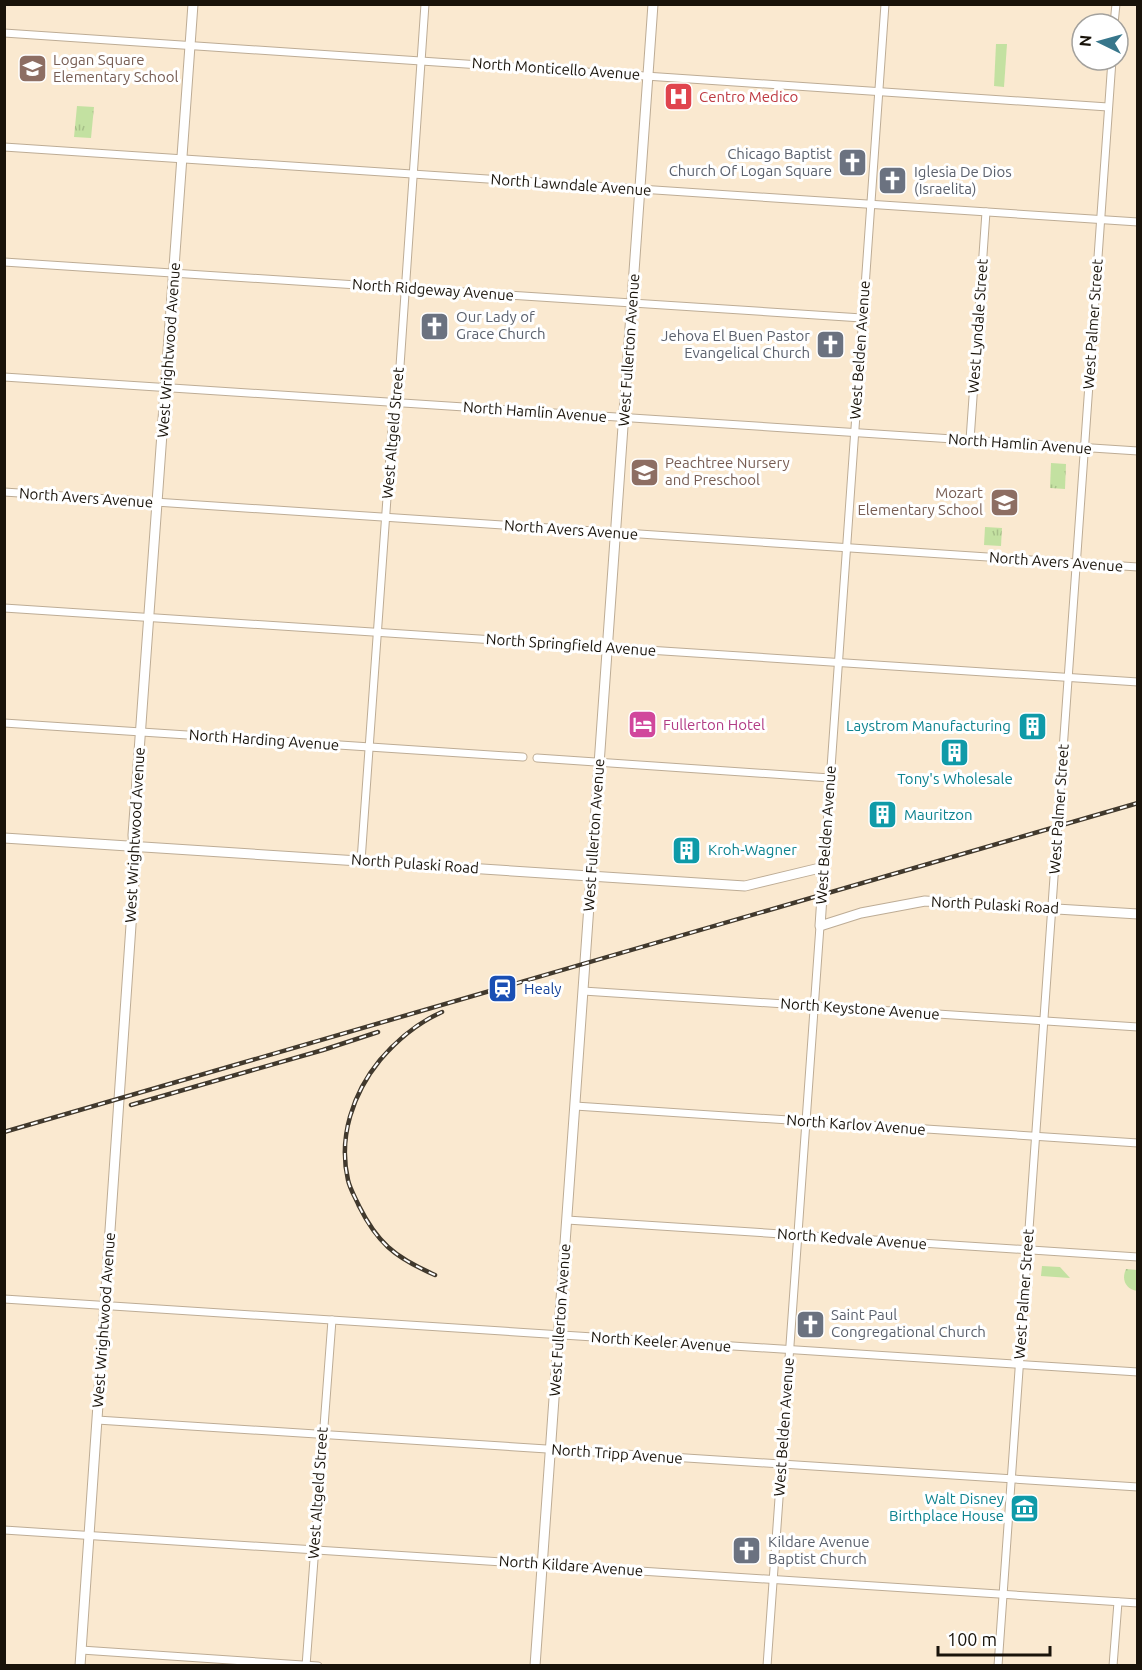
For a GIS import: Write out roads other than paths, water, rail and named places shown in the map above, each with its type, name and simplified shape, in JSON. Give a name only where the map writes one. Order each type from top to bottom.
[{"type":"main road","name":"West Wrightwood Avenue","points":[[80,1665],[134,876],[133,835],[194,4]]},
{"type":"main road","name":"West Fullerton Avenue","points":[[535,1665],[653,4]]},
{"type":"main road","name":"North Pulaski Road","points":[[4,838],[745,886],[824,867]]},
{"type":"main road","name":"West Belden Avenue","points":[[820,926],[824,867]]},
{"type":"main road","name":"North Pulaski Road","points":[[820,926],[861,913],[925,901],[1137,914]]},
{"type":"street","name":"West Altgeld Street","points":[[361,861],[393,414],[398,395],[425,4]]},
{"type":"street","name":"West Belden Avenue","points":[[824,867],[885,4]]},
{"type":"street","name":"North Monticello Avenue","points":[[4,33],[1108,106]]},
{"type":"street","name":"West Palmer Street","points":[[998,1665],[1111,72]]},
{"type":"street","name":"North Lawndale Avenue","points":[[4,147],[1137,222]]},
{"type":"street","name":"West Lyndale Street","points":[[970,440],[986,212]]},
{"type":"street","name":"North Ridgeway Avenue","points":[[4,262],[862,318]]},
{"type":"street","name":"North Hamlin Avenue","points":[[4,377],[1137,451]]},
{"type":"street","name":"North Avers Avenue","points":[[4,492],[1137,567]]},
{"type":"street","name":"North Springfield Avenue","points":[[4,608],[1137,682]]},
{"type":"street","name":"North Harding Avenue","points":[[4,723],[523,757]]},
{"type":"street","points":[[537,758],[830,778]]},
{"type":"street","name":"West Belden Avenue","points":[[766,1665],[820,926]]},
{"type":"street","name":"North Keystone Avenue","points":[[583,991],[1137,1027]]},
{"type":"street","name":"North Karlov Avenue","points":[[575,1106],[1137,1143]]},
{"type":"street","name":"North Kedvale Avenue","points":[[567,1220],[1137,1257]]},
{"type":"street","name":"North Keeler Avenue","points":[[4,1299],[1137,1372]]},
{"type":"street","name":"West Altgeld Street","points":[[306,1665],[332,1320]]},
{"type":"street","name":"North Tripp Avenue","points":[[97,1420],[1137,1487]]},
{"type":"street","name":"North Kildare Avenue","points":[[4,1530],[1137,1604]]},
{"type":"street","points":[[1113,1665],[1118,1602]]},
{"type":"street","points":[[81,1650],[318,1665]]},
{"type":"railway","points":[[4,1132],[1138,803]]},
{"type":"railway","points":[[435,1275],[399,1255],[383,1242],[372,1228],[349,1183],[345,1164],[345,1148],[350,1116],[370,1073],[401,1038],[416,1026],[442,1012]]},
{"type":"railway","points":[[131,1105],[378,1032]]},
{"type":"place","name":"Logan Square Elementary School","points":[[32,69]]},
{"type":"place","name":"Centro Medico","points":[[678,97]]},
{"type":"place","name":"Chicago Baptist Church Of Logan Square","points":[[853,163]]},
{"type":"place","name":"Iglesia De Dios (Israelita)","points":[[893,181]]},
{"type":"place","name":"Our Lady of Grace Church","points":[[435,326]]},
{"type":"place","name":"Jehova El Buen Pastor Evangelical Church","points":[[831,345]]},
{"type":"place","name":"Peachtree Nursery and Preschool","points":[[644,472]]},
{"type":"place","name":"Mozart Elementary School","points":[[1004,502]]},
{"type":"place","name":"Fullerton Hotel","points":[[642,725]]},
{"type":"place","name":"Laystrom Manufacturing","points":[[1032,726]]},
{"type":"place","name":"Tony's Wholesale","points":[[955,752]]},
{"type":"place","name":"Mauritzon","points":[[883,815]]},
{"type":"place","name":"Kroh-Wagner","points":[[687,850]]},
{"type":"place","name":"Healy","points":[[503,989]]},
{"type":"place","name":"Saint Paul Congregational Church","points":[[810,1324]]},
{"type":"place","name":"Walt Disney Birthplace House","points":[[1025,1508]]},
{"type":"place","name":"Kildare Avenue Baptist Church","points":[[747,1551]]}]
